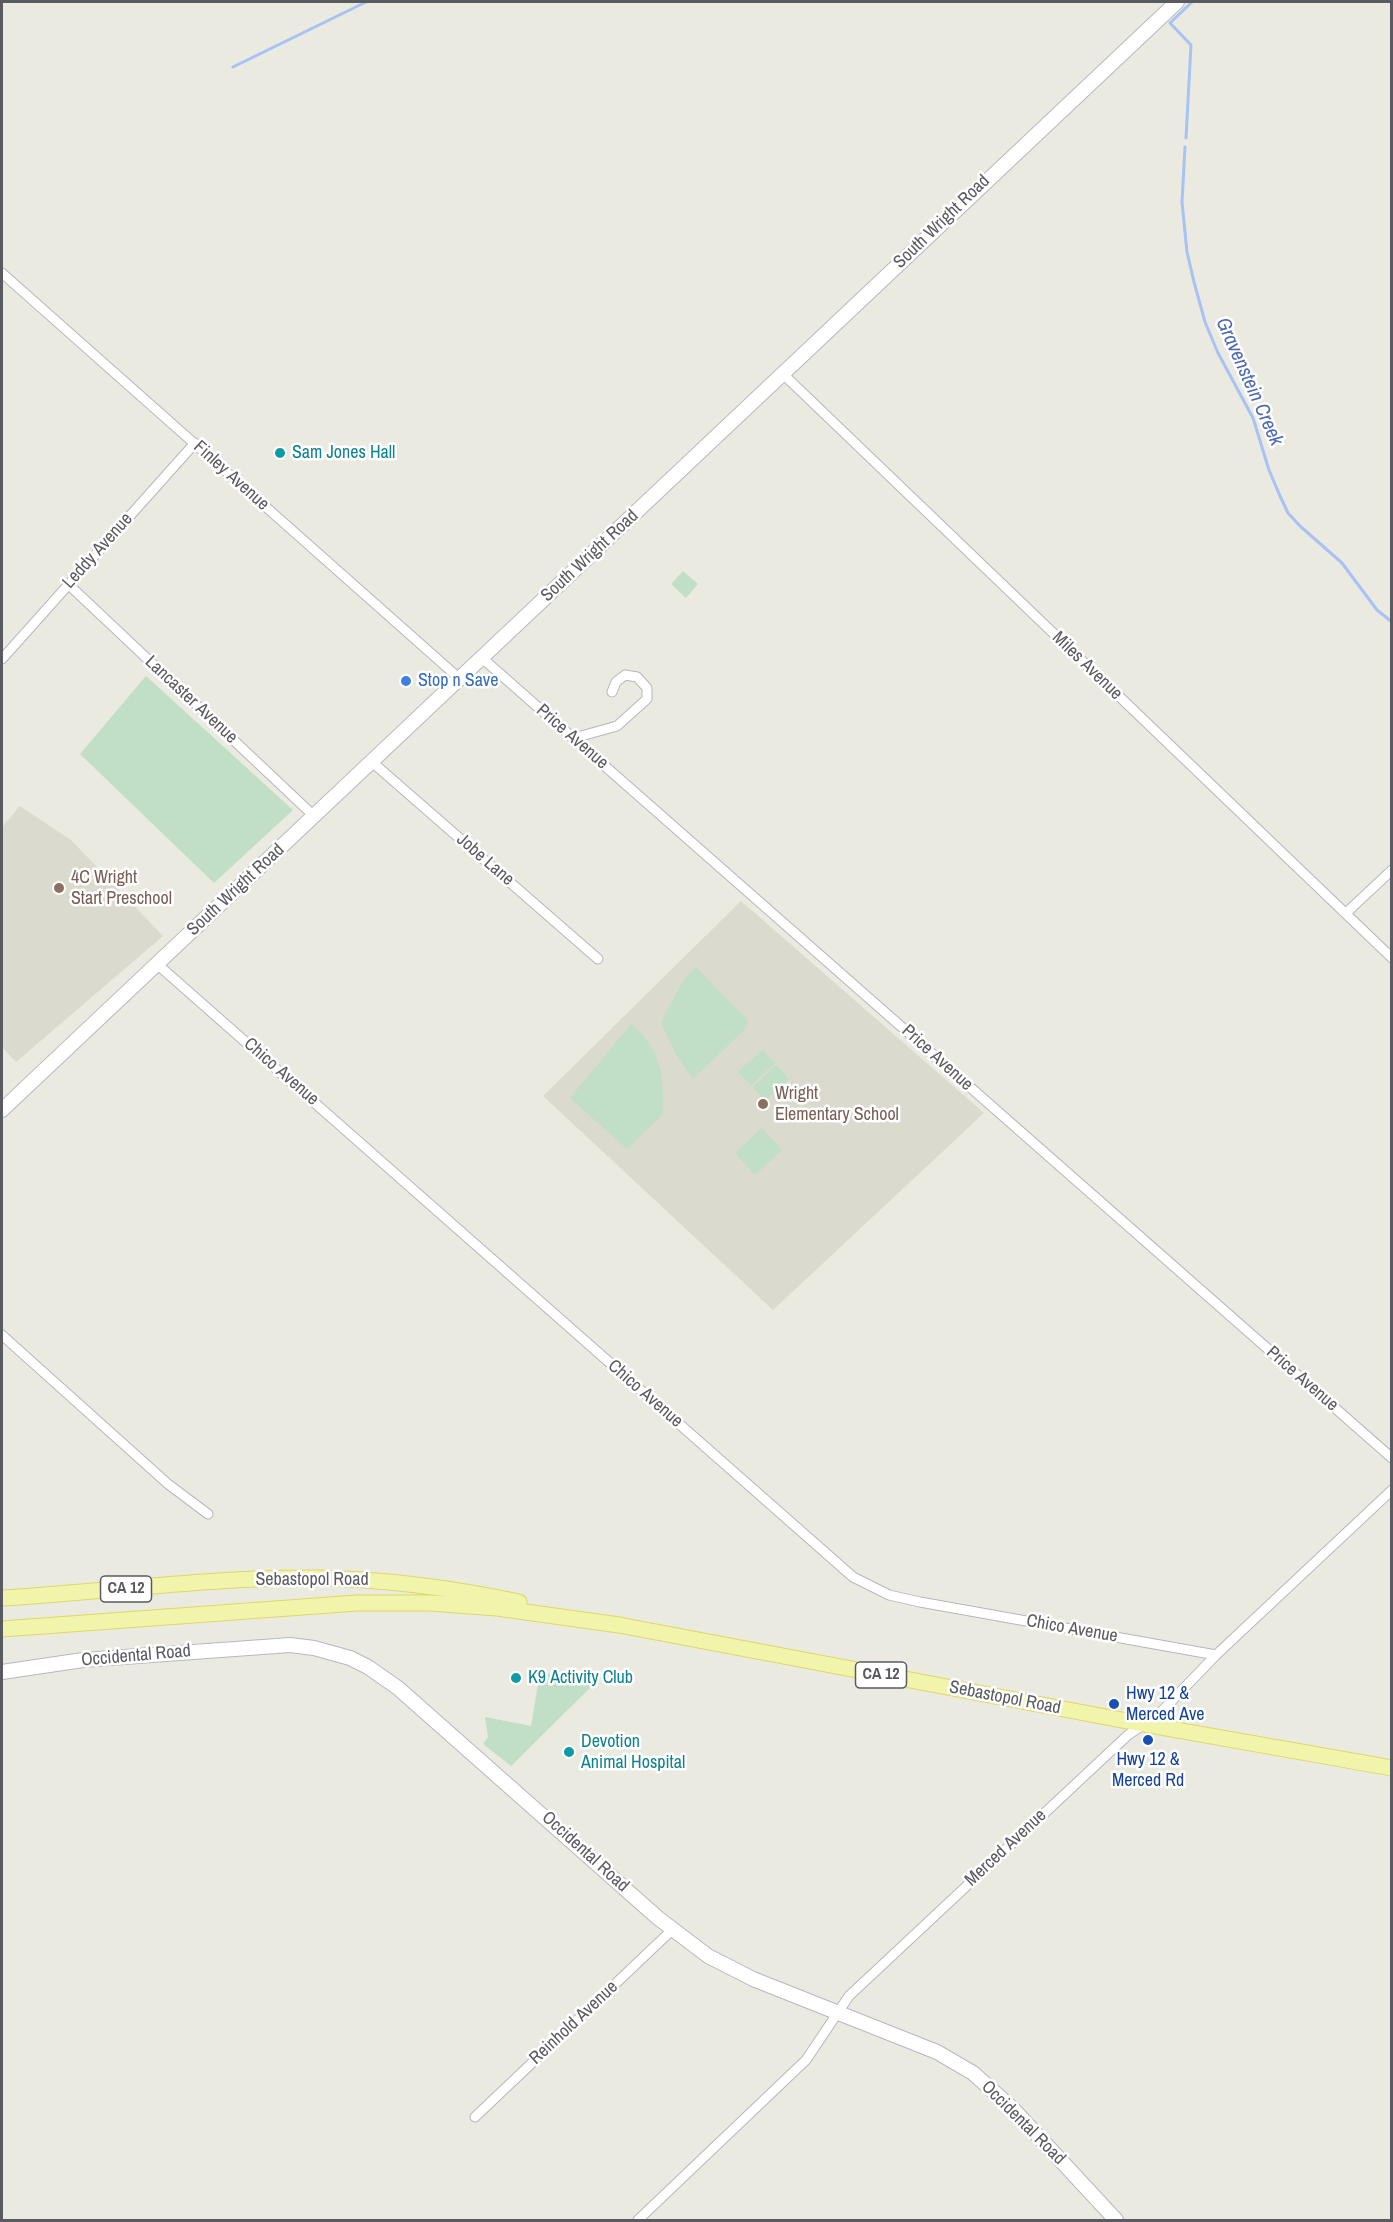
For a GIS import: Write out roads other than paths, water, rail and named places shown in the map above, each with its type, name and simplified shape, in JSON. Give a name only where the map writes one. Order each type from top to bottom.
[{"type":"main road","name":"South Wright Road","points":[[2,1110],[1177,2]]},
{"type":"main road","name":"Sebastopol Road","points":[[2,1598],[251,1580],[352,1579],[401,1582],[464,1591],[547,1607],[619,1625]]},
{"type":"main road","name":"Sebastopol Road","points":[[2,1629],[381,1602],[475,1606],[619,1625],[1143,1724],[1392,1768]]},
{"type":"main road","name":"Occidental Road","points":[[2,1672],[83,1660],[267,1646],[308,1647],[338,1654],[368,1666],[398,1688],[672,1930],[695,1947],[722,1965],[937,2052],[973,2073],[1014,2110],[1116,2220]]},
{"type":"street","name":"Finley Avenue","points":[[2,273],[460,679]]},
{"type":"street","name":"Miles Avenue","points":[[783,374],[1392,958]]},
{"type":"street","name":"Leddy Avenue","points":[[2,659],[195,443]]},
{"type":"street","name":"Lancaster Avenue","points":[[68,584],[314,816]]},
{"type":"street","name":"Price Avenue","points":[[483,658],[1392,1458]]},
{"type":"street","points":[[574,738],[617,726],[647,699],[647,688],[637,677],[625,675],[616,682],[612,692]]},
{"type":"street","name":"Jobe Lane","points":[[372,762],[598,959]]},
{"type":"street","points":[[1346,913],[1392,870]]},
{"type":"street","name":"Chico Avenue","points":[[158,964],[853,1577],[889,1595],[920,1602],[1216,1655]]},
{"type":"street","points":[[2,1335],[168,1484],[208,1514]]},
{"type":"street","name":"Merced Avenue","points":[[638,2220],[803,2063],[857,1988],[1128,1735],[1159,1714],[1216,1655],[1392,1490]]},
{"type":"street","name":"Reinhold Avenue","points":[[475,2117],[672,1930]]},
{"type":"waterway","name":"Gravenstein Creek","points":[[233,67],[366,2]]},
{"type":"waterway","name":"Gravenstein Creek","points":[[1186,138],[1191,45],[1170,23],[1192,2]]},
{"type":"waterway","name":"Gravenstein Creek","points":[[1185,147],[1182,202],[1187,252],[1194,282],[1205,322],[1218,353],[1253,418],[1269,470],[1280,496],[1288,513],[1342,563],[1377,610],[1392,622]]},
{"type":"place","name":"Sam Jones Hall","points":[[280,453]]},
{"type":"place","name":"Stop n Save","points":[[406,681]]},
{"type":"place","name":"4C Wright Start Preschool","points":[[59,888]]},
{"type":"place","name":"Wright Elementary School","points":[[763,1104]]},
{"type":"place","name":"K9 Activity Club","points":[[516,1678]]},
{"type":"place","name":"Hwy 12 & Merced Ave","points":[[1114,1704]]},
{"type":"place","name":"Hwy 12 & Merced Rd","points":[[1148,1740]]},
{"type":"place","name":"Devotion Animal Hospital","points":[[569,1752]]}]
